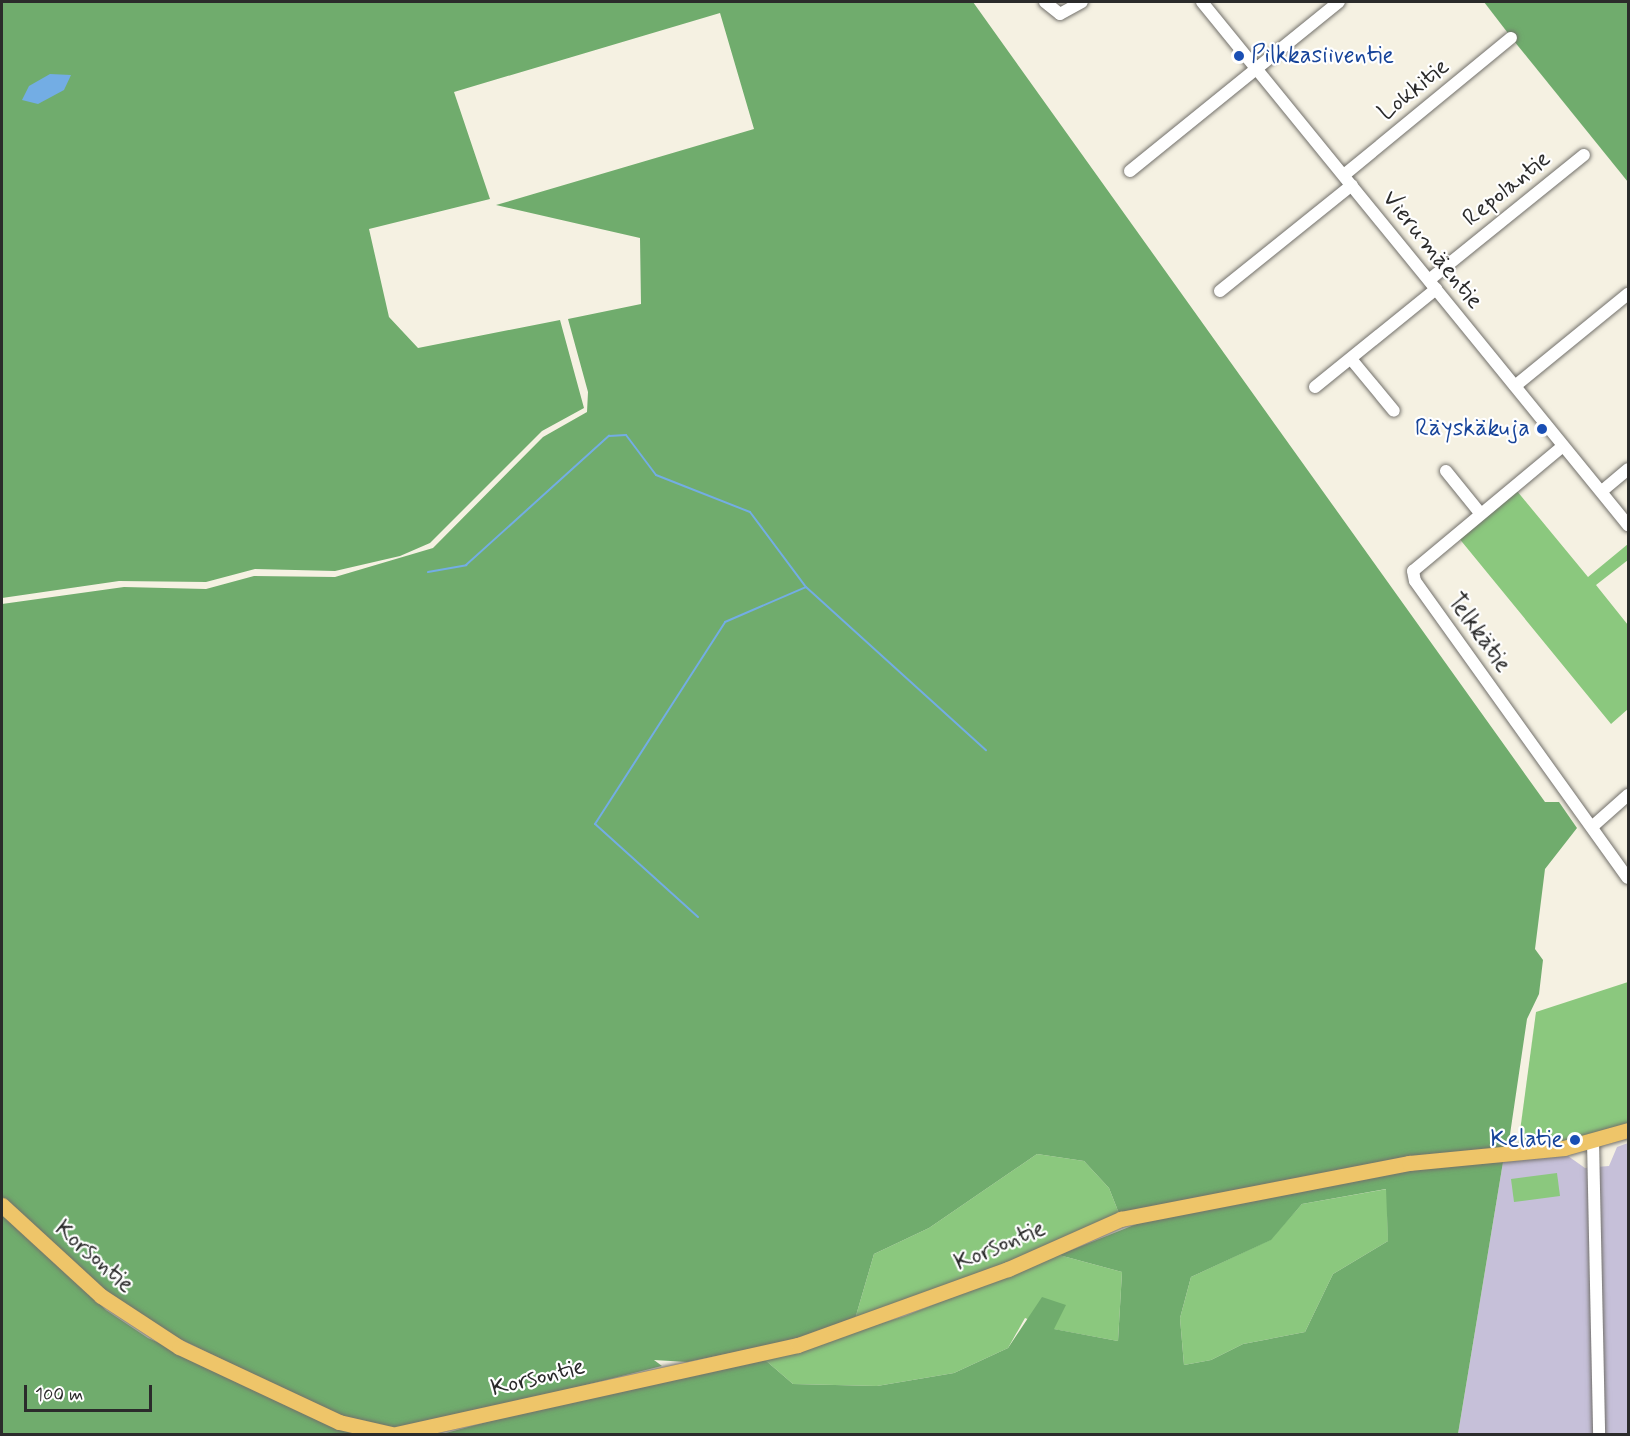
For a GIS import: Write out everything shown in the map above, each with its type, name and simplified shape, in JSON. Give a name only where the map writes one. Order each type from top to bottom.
[{"type":"main road","name":"Korsontie","points":[[2,1205],[101,1296],[179,1347],[339,1422],[394,1434],[798,1345],[1008,1269],[1121,1219],[1409,1163],[1593,1142],[1629,1130]]},
{"type":"street","points":[[1045,2],[1060,14],[1082,2]]},
{"type":"street","name":"Vierumäentie","points":[[1202,2],[1629,525]]},
{"type":"street","points":[[1130,171],[1339,2]]},
{"type":"street","name":"Lokkitie","points":[[1220,291],[1511,38]]},
{"type":"street","name":"Repolantie","points":[[1315,387],[1351,359],[1433,284],[1584,155]]},
{"type":"street","points":[[1515,386],[1629,294]]},
{"type":"street","points":[[1351,359],[1394,411]]},
{"type":"street","name":"Telkkätie","points":[[1563,446],[1416,565],[1415,581],[1593,826],[1624,862],[1629,878]]},
{"type":"street","points":[[1602,491],[1629,469]]},
{"type":"street","points":[[1446,471],[1480,513]]},
{"type":"street","points":[[1593,826],[1629,795]]},
{"type":"street","points":[[1593,1142],[1599,1434]]},
{"type":"shaded area","points":[[1628,1143],[1628,1434],[1458,1434],[1503,1162],[1568,1156],[1585,1168],[1609,1166],[1617,1147]]},
{"type":"green space","points":[[2,2],[973,2],[1545,802],[1559,802],[1577,828],[1545,869],[1535,949],[1543,960],[1539,994],[1527,1019],[1508,1148],[1120,1216],[1109,1188],[1084,1161],[1037,1154],[929,1228],[874,1254],[855,1319],[794,1340],[687,1362],[654,1360],[662,1366],[417,1427],[379,1429],[350,1422],[139,1319],[2,1203],[2,604],[124,587],[206,589],[254,576],[335,577],[433,548],[543,437],[587,412],[588,392],[568,319],[641,304],[640,238],[496,205],[754,129],[720,13],[454,92],[490,199],[369,229],[389,317],[418,348],[560,320],[584,408],[542,431],[430,543],[400,556],[335,571],[255,569],[206,582],[119,581],[2,598]]},
{"type":"green space","points":[[1484,2],[1628,2],[1628,182],[1514,41]]},
{"type":"green space","points":[[1517,491],[1588,577],[1628,544],[1628,560],[1596,585],[1628,625],[1628,709],[1611,724],[1458,537]]},
{"type":"green space","points":[[1628,982],[1628,1124],[1590,1138],[1518,1146],[1536,1012]]},
{"type":"green space","points":[[1037,1154],[1084,1161],[1109,1188],[1120,1216],[950,1287],[855,1319],[874,1254],[929,1228]]},
{"type":"green space","points":[[1503,1162],[1458,1434],[442,1434],[592,1394],[764,1359],[793,1384],[877,1386],[954,1373],[1008,1348],[1042,1297],[1066,1305],[1054,1329],[1118,1341],[1122,1272],[1059,1255],[1144,1221],[1406,1169]],"holes":[[[1386,1189],[1388,1241],[1333,1274],[1305,1332],[1243,1344],[1211,1360],[1184,1365],[1180,1318],[1191,1277],[1271,1240],[1302,1204]]]},
{"type":"green space","points":[[1557,1173],[1560,1196],[1514,1202],[1511,1179]]},
{"type":"green space","points":[[1387,1189],[1388,1241],[1333,1274],[1305,1332],[1243,1344],[1211,1360],[1184,1365],[1180,1318],[1191,1277],[1270,1240],[1302,1204]]},
{"type":"green space","points":[[2,1210],[106,1310],[148,1338],[361,1434],[2,1434]]},
{"type":"green space","points":[[1059,1255],[1122,1272],[1118,1341],[1053,1329],[1025,1318],[1008,1348],[954,1373],[877,1386],[793,1384],[764,1359],[905,1316]]},
{"type":"water","points":[[50,74],[71,75],[64,90],[38,104],[22,100],[29,86]]},
{"type":"waterway","points":[[428,572],[466,565],[609,436],[626,435],[656,475],[750,512],[806,587],[986,750]]},
{"type":"waterway","points":[[698,917],[595,824],[725,622],[806,587]]},
{"type":"place","name":"Pilkkasiiventie","points":[[1239,56]]},
{"type":"place","name":"Räyskäkuja","points":[[1542,429]]},
{"type":"place","name":"Kelatie","points":[[1575,1140]]}]
